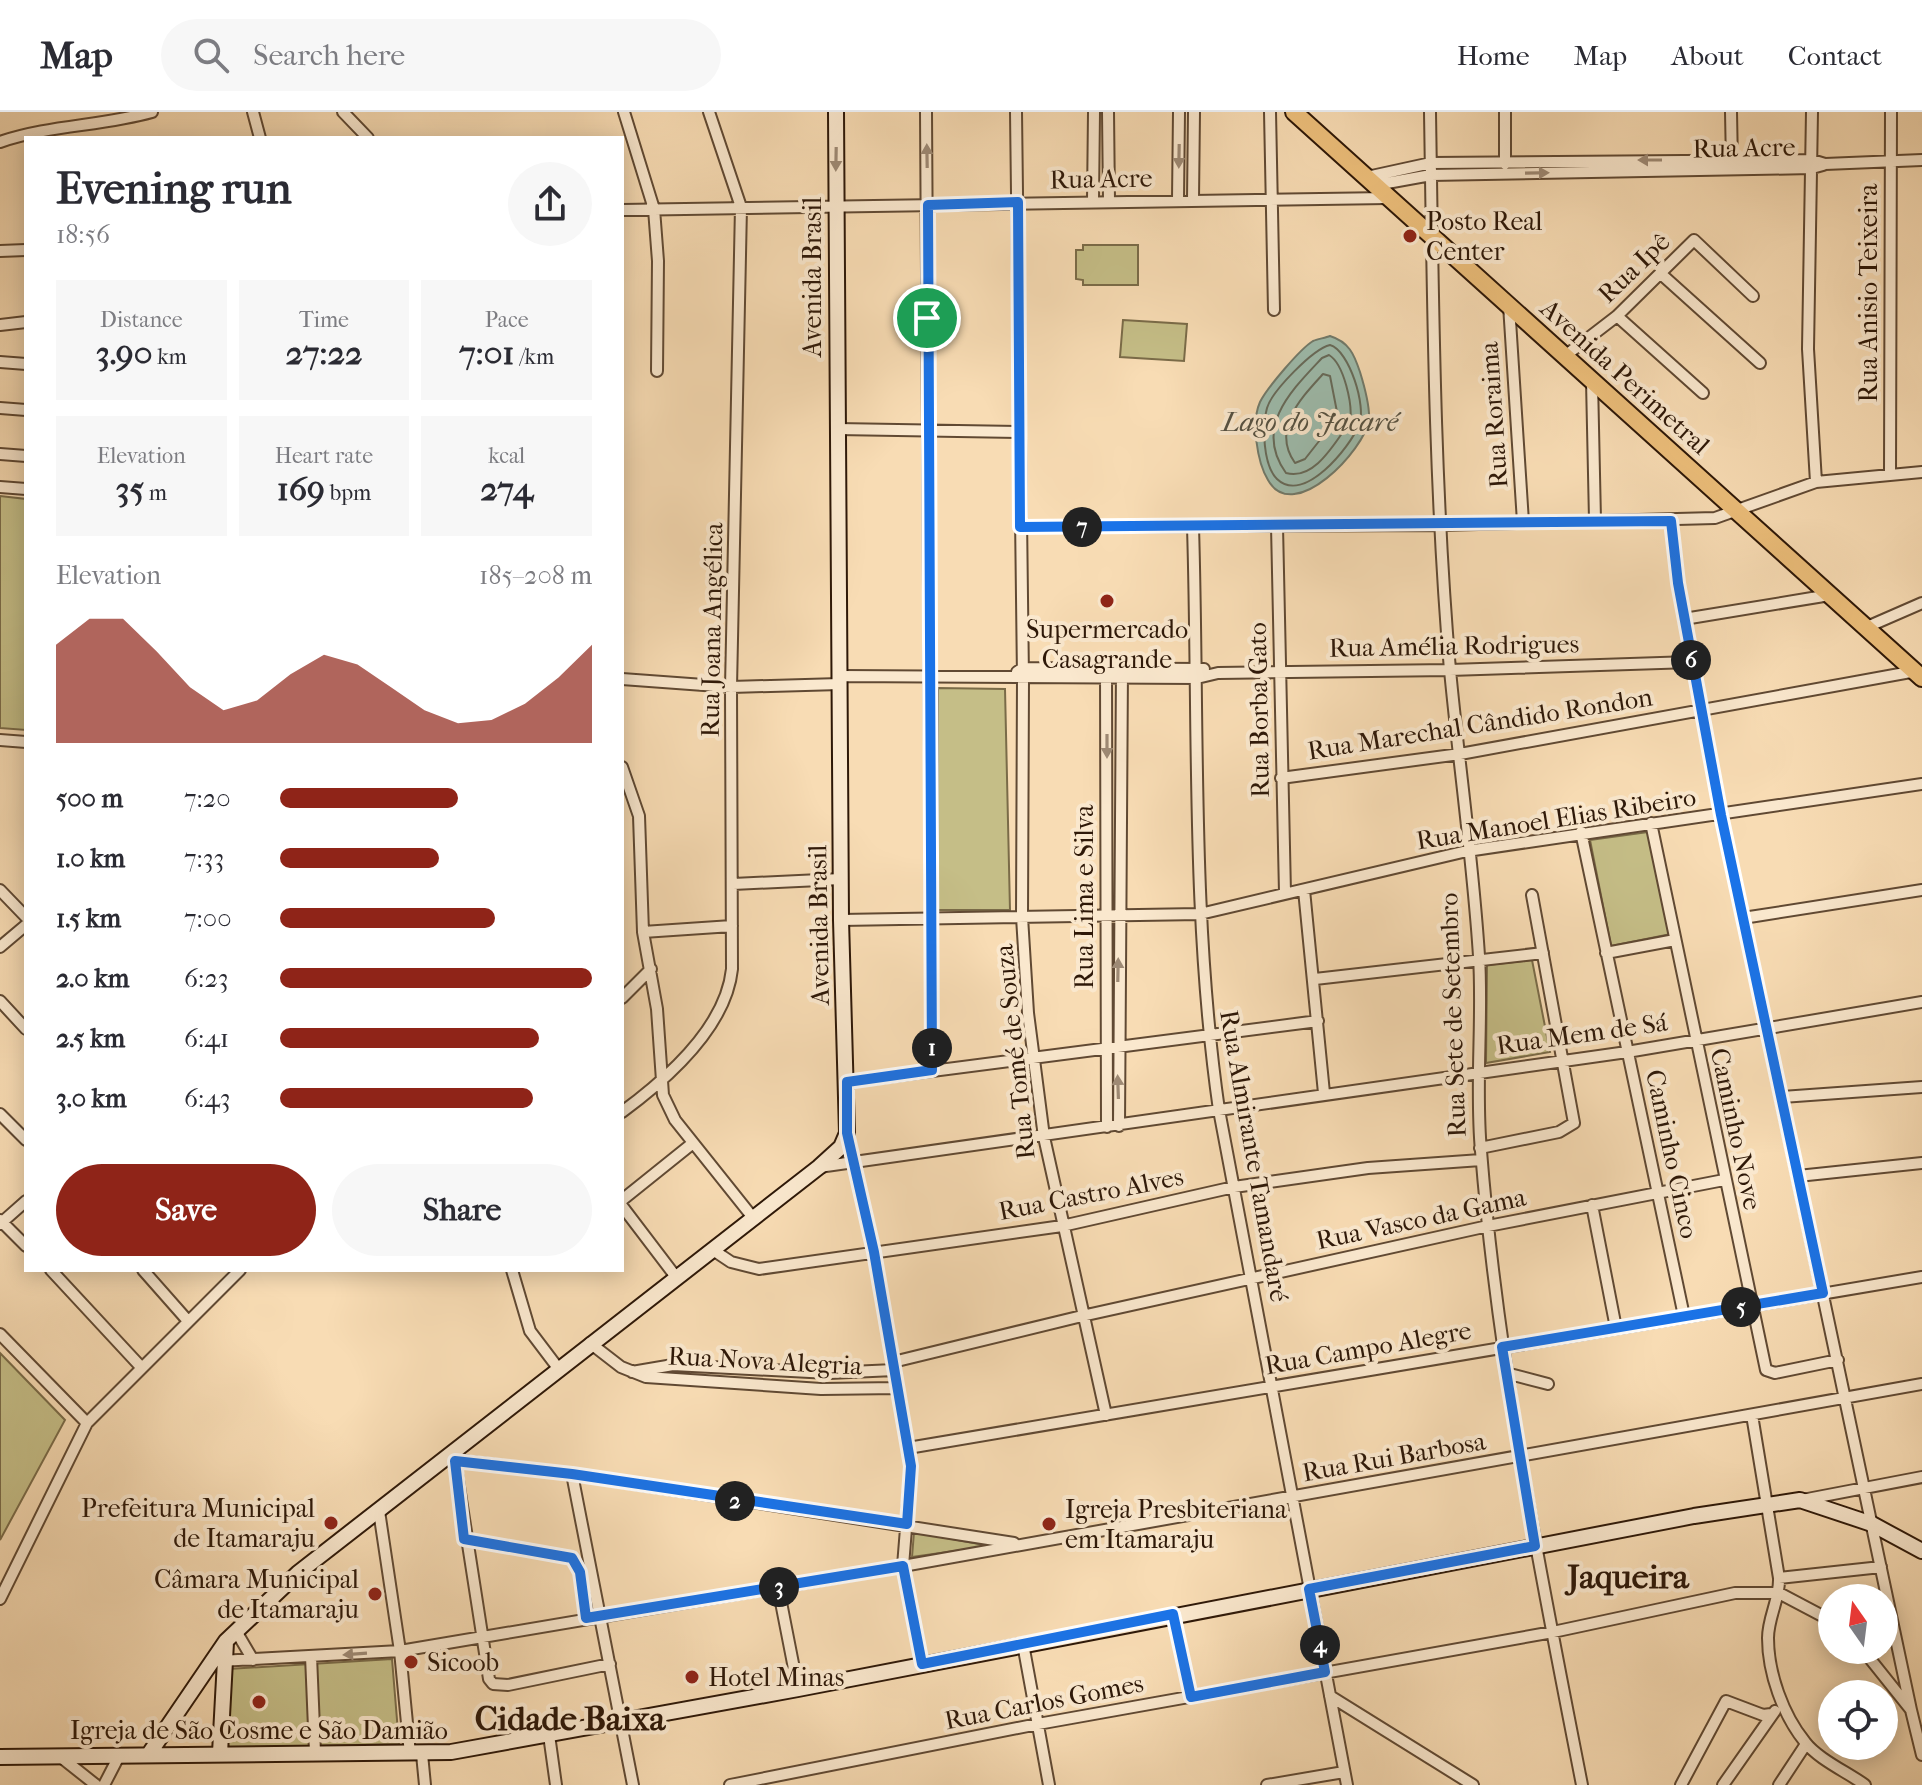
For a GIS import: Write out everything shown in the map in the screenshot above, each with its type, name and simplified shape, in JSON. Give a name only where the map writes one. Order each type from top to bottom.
[{"type":"main road","name":"Avenida Perimetral","points":[[1294,112],[1919,673]]},
{"type":"street","points":[[253,112],[259,136]]},
{"type":"street","points":[[343,112],[366,136]]},
{"type":"street","points":[[624,112],[654,209],[658,261],[657,371]]},
{"type":"street","name":"Rua Joana Angélica","points":[[624,1110],[696,1043],[723,1004],[730,985],[733,884],[731,687],[741,207],[709,112]]},
{"type":"street","name":"Avenida Brasil","points":[[836,112],[841,920],[847,1133]]},
{"type":"street","points":[[926,112],[932,1070]]},
{"type":"street","name":"Rua Tomé de Souza","points":[[1016,112],[1023,673],[1022,917],[1033,1058],[1044,1137],[1106,1415]]},
{"type":"street","points":[[1093,200],[1094,112]]},
{"type":"street","points":[[1108,112],[1109,200]]},
{"type":"street","points":[[1178,199],[1179,112]]},
{"type":"street","points":[[1193,199],[1194,112]]},
{"type":"street","points":[[1270,112],[1274,310]]},
{"type":"street","name":"Rua Sete de Setembro","points":[[1430,112],[1441,525],[1450,670],[1479,958],[1477,1072],[1481,1154],[1506,1373],[1535,1546],[1582,1785]]},
{"type":"street","points":[[1505,112],[1505,174]]},
{"type":"street","points":[[1731,112],[1732,165]]},
{"type":"street","points":[[1812,112],[1808,349],[1816,482]]},
{"type":"street","name":"Rua Anisio Teixeira","points":[[1890,474],[1891,112]]},
{"type":"street","points":[[0,142],[41,129],[114,122],[147,113]]},
{"type":"street","name":"Rua Acre","points":[[1371,181],[1431,175],[1922,160]]},
{"type":"street","name":"Rua Acre","points":[[1371,181],[1431,163],[1505,161],[1732,165]]},
{"type":"street","name":"Rua Acre","points":[[624,210],[1093,200],[1389,198]]},
{"type":"street","name":"Rua Ipê","points":[[1565,356],[1617,316],[1694,240],[1753,296]]},
{"type":"street","points":[[0,251],[24,250]]},
{"type":"street","points":[[1660,273],[1760,363]]},
{"type":"street","name":"Rua Roraima","points":[[1509,305],[1523,522]]},
{"type":"street","points":[[1617,316],[1703,393]]},
{"type":"street","points":[[0,325],[24,322]]},
{"type":"street","points":[[0,362],[24,364]]},
{"type":"street","points":[[1592,381],[1595,520]]},
{"type":"street","points":[[0,408],[24,410]]},
{"type":"street","points":[[837,429],[1019,432]]},
{"type":"street","points":[[0,454],[24,456]]},
{"type":"street","points":[[1020,527],[1671,521],[1715,518],[1740,512],[1816,482],[1922,472]]},
{"type":"street","points":[[0,487],[24,489]]},
{"type":"street","points":[[1671,521],[1691,662],[1721,815],[1922,1755]]},
{"type":"street","name":"Rua Borba Gato","points":[[1277,526],[1285,893]]},
{"type":"street","name":"Rua Almirante Tamandaré","points":[[1193,527],[1200,914],[1209,1037],[1219,1110],[1347,1785]]},
{"type":"street","points":[[1684,619],[1830,595]]},
{"type":"street","points":[[1867,627],[1922,603]]},
{"type":"street","name":"Rua Amélia Rodrigues","points":[[1023,673],[1450,670],[1691,662]]},
{"type":"street","points":[[624,679],[731,687],[931,675],[1023,673]]},
{"type":"street","name":"Rua Lima e Silva","points":[[1106,673],[1117,1048],[1113,1126]]},
{"type":"street","name":"Rua Lima e Silva","points":[[1113,1126],[1105,1050],[1122,673]]},
{"type":"street","name":"Rua Marechal Cândido Rondon","points":[[1281,778],[1460,754],[1919,673]]},
{"type":"street","points":[[0,740],[24,742]]},
{"type":"street","points":[[624,773],[639,816],[643,932],[659,1036],[659,1080],[666,1106],[754,1219]]},
{"type":"street","name":"Rua Manoel Elias Ribeiro","points":[[841,920],[1200,914],[1467,851],[1922,784]]},
{"type":"street","name":"Caminho Nove","points":[[1651,823],[1763,1362],[1770,1373],[1838,1360]]},
{"type":"street","name":"Caminho Cinco","points":[[1581,832],[1684,1316]]},
{"type":"street","points":[[733,884],[841,879]]},
{"type":"street","points":[[0,890],[24,915]]},
{"type":"street","points":[[1304,890],[1324,1093]]},
{"type":"street","points":[[1743,918],[1922,890]]},
{"type":"street","points":[[1532,895],[1562,1061]]},
{"type":"street","points":[[643,932],[732,926]]},
{"type":"street","points":[[0,947],[24,927]]},
{"type":"street","points":[[1606,953],[1675,940]]},
{"type":"street","points":[[1315,979],[1543,953]]},
{"type":"street","points":[[624,996],[651,969]]},
{"type":"street","points":[[0,1001],[24,1027]]},
{"type":"street","name":"Rua Mem de Sá","points":[[819,1167],[1627,1052],[1922,1002]]},
{"type":"street","points":[[847,1082],[1318,1021]]},
{"type":"street","name":"Rua Castro Alves","points":[[713,1250],[731,1262],[759,1269],[1062,1226],[1234,1187],[1481,1154],[1559,1132],[1574,1123],[1562,1061]]},
{"type":"street","points":[[1782,1097],[1922,1087]]},
{"type":"street","points":[[0,1114],[24,1138]]},
{"type":"street","points":[[847,1133],[874,1252],[908,1448],[911,1488],[903,1566],[922,1664]]},
{"type":"street","points":[[149,1754],[193,1684],[217,1661],[231,1636],[298,1573],[450,1460],[558,1368],[819,1167],[841,1147],[847,1133]]},
{"type":"street","points":[[624,1198],[693,1143]]},
{"type":"street","points":[[1798,1176],[1922,1163]]},
{"type":"street","name":"Rua Vasco da Gama","points":[[1082,1316],[1488,1226],[1724,1180]]},
{"type":"street","points":[[24,1203],[1,1222],[24,1244]]},
{"type":"street","points":[[1592,1205],[1616,1328]]},
{"type":"street","points":[[624,1209],[676,1277]]},
{"type":"street","points":[[53,1272],[141,1367]]},
{"type":"street","points":[[145,1272],[188,1321]]},
{"type":"street","points":[[0,1599],[87,1423],[238,1272]]},
{"type":"street","points":[[513,1272],[530,1331],[558,1368]]},
{"type":"street","name":"Rua Campo Alegre","points":[[908,1448],[1922,1277]]},
{"type":"street","name":"Rua Nova Alegria","points":[[630,1372],[673,1365],[829,1373],[894,1366],[1082,1316]]},
{"type":"street","points":[[0,1334],[87,1423]]},
{"type":"street","name":"Rua Nova Alegria","points":[[590,1343],[630,1372],[646,1377],[807,1388],[898,1388]]},
{"type":"street","points":[[1506,1373],[1548,1384]]},
{"type":"street","name":"Rua Rui Barbosa","points":[[217,1661],[400,1651],[903,1566],[1922,1384]]},
{"type":"street","points":[[1752,1415],[1779,1578],[1779,1593],[1768,1636],[1769,1655],[1783,1706],[1806,1744],[1865,1785]]},
{"type":"street","points":[[450,1460],[572,1474],[1023,1544]]},
{"type":"street","points":[[450,1460],[479,1637],[489,1679],[499,1685],[610,1664]]},
{"type":"street","points":[[572,1474],[633,1785]]},
{"type":"street","points":[[0,1757],[315,1752],[416,1754],[549,1735],[1173,1614],[1922,1477]]},
{"type":"street","points":[[1800,1500],[1872,1524],[1900,1536],[1922,1551]]},
{"type":"street","points":[[379,1511],[416,1754],[425,1785]]},
{"type":"street","points":[[464,1539],[572,1558],[580,1572],[586,1618]]},
{"type":"street","points":[[1779,1578],[1881,1567]]},
{"type":"street","points":[[778,1587],[798,1689]]},
{"type":"street","name":"Rua Carlos Gomes","points":[[730,1785],[1038,1724],[1553,1632],[1735,1593],[1779,1593],[1818,1614]]},
{"type":"street","points":[[1173,1614],[1191,1697]]},
{"type":"street","points":[[231,1636],[253,1660]]},
{"type":"street","points":[[1023,1644],[1049,1785]]},
{"type":"street","points":[[311,1656],[315,1752]]},
{"type":"street","points":[[217,1661],[222,1691],[220,1753]]},
{"type":"street","points":[[1874,1664],[1911,1710]]},
{"type":"street","points":[[193,1684],[222,1691]]},
{"type":"street","points":[[1330,1696],[1473,1785]]},
{"type":"street","points":[[1681,1785],[1726,1701],[1763,1715],[1771,1714]]},
{"type":"street","points":[[1723,1785],[1771,1714],[1783,1706]]},
{"type":"street","points":[[166,1728],[170,1739],[185,1753]]},
{"type":"street","points":[[549,1735],[556,1785]]},
{"type":"street","points":[[1779,1785],[1806,1744]]},
{"type":"street","points":[[104,1785],[119,1756]]},
{"type":"street","points":[[62,1758],[96,1785]]},
{"type":"street","points":[[1267,1785],[1344,1772]]},
{"type":"shaded area","points":[[1083,245],[1138,245],[1138,285],[1083,285],[1083,280],[1076,279],[1076,250],[1083,250]]},
{"type":"shaded area","points":[[1123,320],[1187,324],[1184,361],[1120,357]]},
{"type":"shaded area","points":[[0,496],[24,499],[24,730],[0,728]]},
{"type":"shaded area","points":[[938,688],[1005,689],[1010,910],[938,910]]},
{"type":"shaded area","points":[[1648,832],[1671,934],[1611,946],[1590,840]]},
{"type":"shaded area","points":[[1532,960],[1550,1052],[1486,1063],[1487,965]]},
{"type":"shaded area","points":[[0,1353],[65,1420],[0,1540]]},
{"type":"shaded area","points":[[914,1532],[990,1546],[912,1557]]},
{"type":"shaded area","points":[[392,1659],[399,1744],[225,1748],[228,1669]]},
{"type":"water","name":"Lago do Jacaré","points":[[1330,336],[1346,345],[1360,372],[1369,408],[1365,433],[1342,464],[1327,478],[1310,489],[1294,494],[1280,492],[1268,480],[1258,453],[1257,410],[1276,379],[1300,352],[1313,341]]},
{"type":"place","name":"Posto Real Center","points":[[1410,236]]},
{"type":"place","name":"Supermercado Casagrande","points":[[1107,601]]},
{"type":"place","name":"Prefeitura Municipal de Itamaraju","points":[[331,1523]]},
{"type":"place","name":"Igreja Presbiteriana em Itamaraju","points":[[1049,1524]]},
{"type":"place","name":"Câmara Municipal de Itamaraju","points":[[375,1594]]},
{"type":"place","name":"Sicoob","points":[[411,1662]]},
{"type":"place","name":"Hotel Minas","points":[[692,1677]]},
{"type":"place","name":"Igreja de São Cosme e São Damião","points":[[259,1702]]},
{"type":"district","name":"Jaqueira","points":[[1628,1577]]},
{"type":"district","name":"Cidade Baixa","points":[[570,1719]]},
{"type":"route","points":[[1018,202],[1020,527],[1671,521],[1691,662],[1721,815],[1823,1293],[1502,1347],[1535,1546],[1309,1589],[1325,1672],[1191,1697],[1173,1614],[922,1664],[903,1566],[586,1618],[580,1572],[572,1558],[565,1554],[464,1539],[455,1461],[572,1474],[688,1494],[907,1524],[911,1466],[874,1252],[847,1133],[847,1082],[932,1070],[927,318],[928,205],[1018,202]]}]
